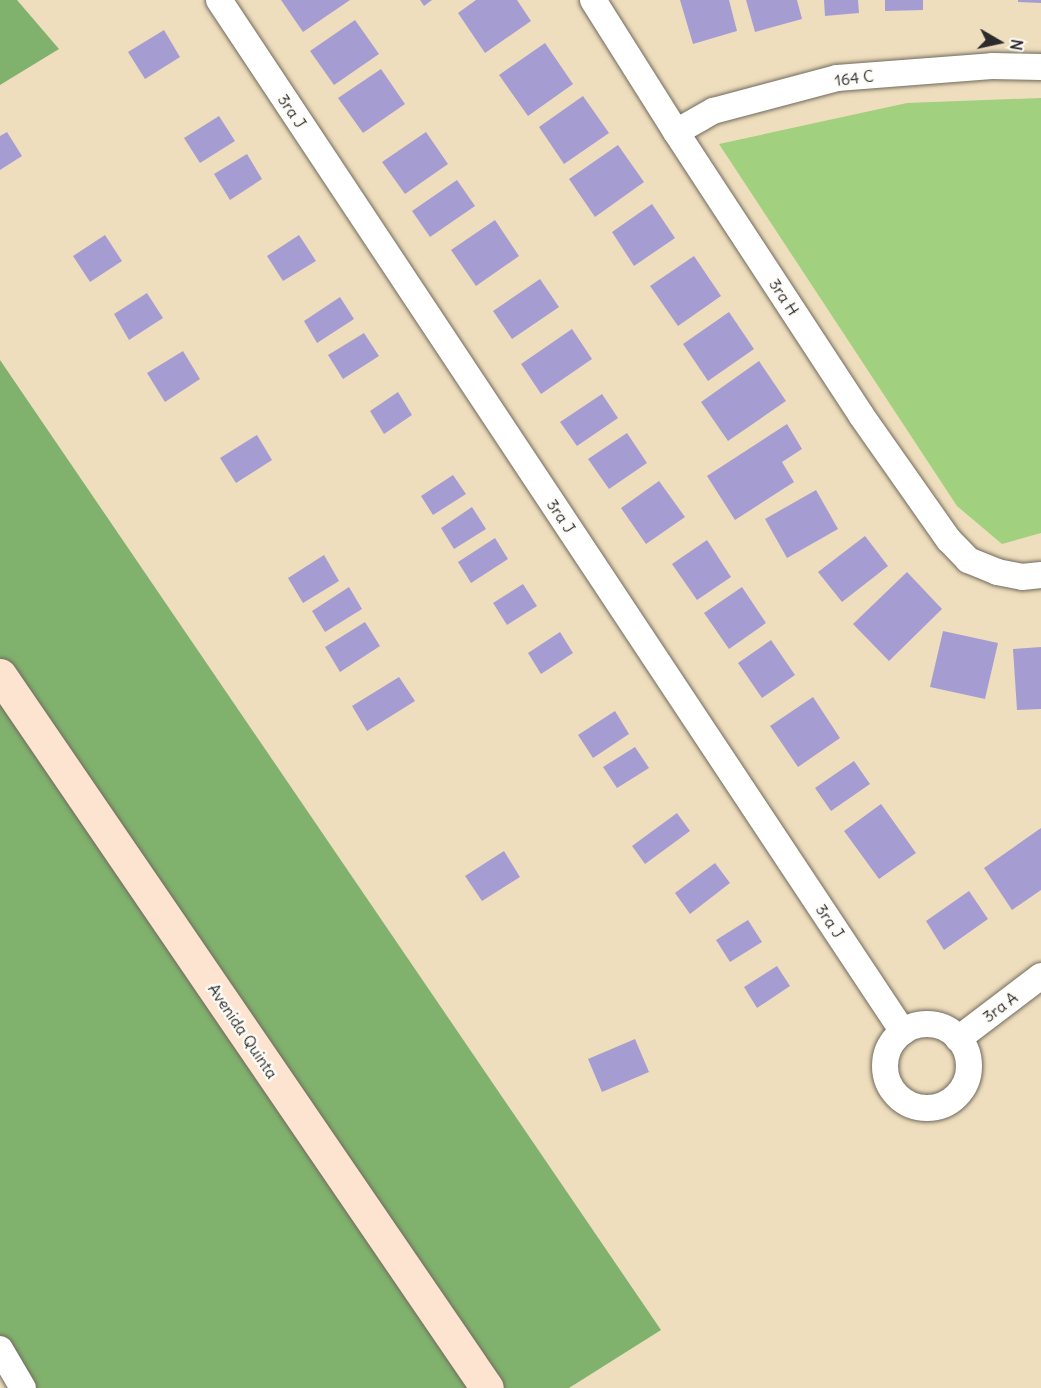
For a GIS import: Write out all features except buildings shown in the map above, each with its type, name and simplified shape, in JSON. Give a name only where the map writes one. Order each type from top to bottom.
[{"type":"main road","name":"Avenida Quinta","points":[[0,675],[487,1388]]},
{"type":"street","name":"3ra J","points":[[219,0],[903,1032]]},
{"type":"street","name":"3ra H","points":[[593,0],[676,132],[861,415],[949,540],[968,560],[997,572],[1022,577],[1041,574]]},
{"type":"street","name":"164 C","points":[[676,132],[713,111],[837,78],[992,66],[1041,66]]},
{"type":"street","name":"3ra A","points":[[958,1039],[1041,976]]},
{"type":"street","points":[[926,1024],[938,1026],[958,1039],[966,1051],[969,1065],[967,1078],[960,1091],[950,1101],[937,1107],[911,1106],[891,1089],[886,1077],[888,1052],[903,1032],[926,1024]]},
{"type":"street","points":[[0,1349],[23,1388]]},
{"type":"green space","points":[[0,0],[17,0],[59,49],[0,85]]},
{"type":"green space","points":[[1041,98],[1041,533],[1002,544],[957,506],[719,144],[907,103]]},
{"type":"green space","points":[[0,360],[661,1330],[569,1388],[23,1388],[0,1348]]}]
